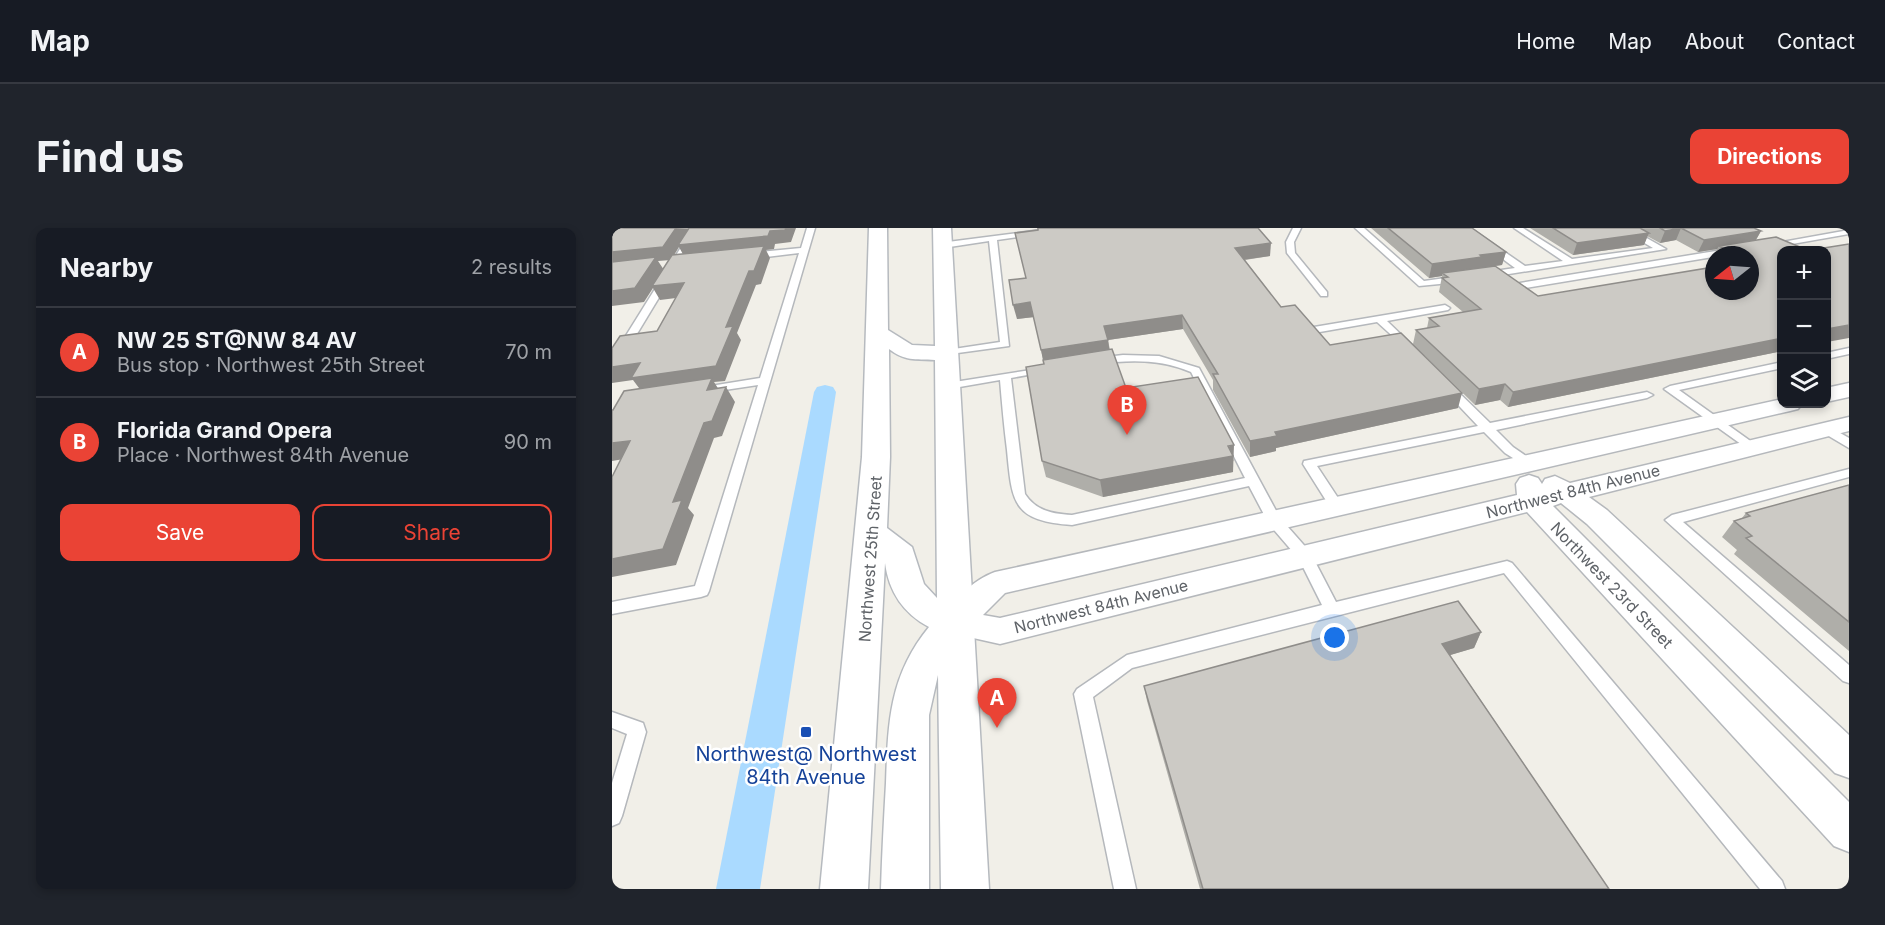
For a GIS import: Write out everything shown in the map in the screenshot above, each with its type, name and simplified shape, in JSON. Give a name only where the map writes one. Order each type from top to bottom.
[{"type":"main road","name":"Northwest 25th Street","points":[[844,889],[872,532],[879,334],[878,228]]},
{"type":"main road","points":[[942,232],[965,889]]},
{"type":"main road","points":[[879,334],[899,345],[906,352],[947,353]]},
{"type":"main road","points":[[872,532],[900,555],[903,579],[920,605],[954,622]]},
{"type":"main road","points":[[905,889],[909,715],[913,688],[922,663],[935,643],[954,622]]},
{"type":"street","points":[[954,622],[995,584],[1777,407]]},
{"type":"street","name":"Northwest 84th Avenue","points":[[954,622],[1000,631],[1838,427]]},
{"type":"street","points":[[1527,464],[1532,501]]},
{"type":"street","name":"Northwest 23rd Street","points":[[1527,464],[1597,517],[1849,760]]},
{"type":"street","name":"Northwest 23rd Street","points":[[1532,501],[1849,831]]},
{"type":"lane","points":[[612,367],[669,265],[697,228]]},
{"type":"lane","points":[[612,608],[701,591],[763,381],[812,228]]},
{"type":"lane","points":[[942,232],[993,238],[1078,228]]},
{"type":"lane","points":[[1297,228],[1290,242],[1291,252],[1324,294]]},
{"type":"lane","points":[[1359,228],[1422,284],[1468,278]]},
{"type":"lane","points":[[1465,228],[1524,270]]},
{"type":"lane","points":[[1518,228],[1572,262]]},
{"type":"lane","points":[[1479,276],[1662,249],[1623,228]]},
{"type":"lane","points":[[1761,247],[1847,234]]},
{"type":"lane","points":[[947,353],[1005,344],[993,238]]},
{"type":"lane","points":[[734,258],[805,250]]},
{"type":"lane","points":[[1520,286],[1705,256]]},
{"type":"lane","points":[[669,265],[686,263]]},
{"type":"lane","points":[[1314,330],[1444,308]]},
{"type":"lane","points":[[1379,319],[1421,361]]},
{"type":"lane","points":[[1831,355],[1849,351]]},
{"type":"lane","points":[[1086,363],[1142,357],[1162,358],[1195,370],[1274,521],[1305,556],[1332,609]]},
{"type":"lane","points":[[1752,448],[1670,389],[1777,366]]},
{"type":"lane","points":[[948,386],[1063,367]]},
{"type":"lane","points":[[1005,376],[1018,494],[1024,505],[1036,514],[1053,519],[1072,520],[1252,481]]},
{"type":"lane","points":[[1438,377],[1527,464]]},
{"type":"lane","points":[[682,393],[763,381]]},
{"type":"lane","points":[[1337,507],[1309,464],[1647,395]]},
{"type":"lane","points":[[1838,427],[1849,444]]},
{"type":"lane","points":[[1849,473],[1672,520],[1849,676]]},
{"type":"lane","points":[[1125,889],[1083,694],[1127,662],[1507,567],[1774,889]]},
{"type":"lane","points":[[612,720],[636,729],[638,732],[612,816]]},
{"type":"building","points":[[612,228],[676,228],[663,247],[612,252]]},
{"type":"building","points":[[689,228],[786,228],[770,231],[768,236],[678,245]]},
{"type":"building","points":[[1038,228],[1258,228],[1271,243],[1235,248],[1281,307],[1295,305],[1330,345],[1401,333],[1462,393],[1275,432],[1277,436],[1250,441],[1213,374],[1218,374],[1182,315],[1104,326],[1108,340],[1041,350],[1030,302],[1013,305],[1009,280],[1026,278],[1015,233],[1038,230]]},
{"type":"building","points":[[1388,228],[1472,228],[1506,252],[1432,264]]},
{"type":"building","points":[[1553,228],[1640,228],[1649,233],[1577,243]]},
{"type":"building","points":[[1660,228],[1681,228],[1665,231]]},
{"type":"building","points":[[1681,228],[1754,228],[1761,231],[1704,240]]},
{"type":"building","points":[[1776,237],[1797,246],[1777,246],[1777,339],[1513,392],[1505,384],[1479,389],[1416,330],[1439,326],[1429,318],[1481,309],[1442,278],[1448,277],[1442,273],[1495,266],[1538,296],[1705,268],[1705,300],[1759,300],[1759,246],[1719,246]]},
{"type":"building","points":[[1849,244],[1849,325],[1831,328],[1831,300],[1831,247]]},
{"type":"building","points":[[764,246],[754,271],[749,271],[726,327],[733,326],[716,366],[631,378],[640,363],[612,367],[612,348],[620,336],[657,331],[684,283],[652,286],[672,255]]},
{"type":"building","points":[[656,257],[635,288],[612,291],[612,262]]},
{"type":"building","points":[[1112,349],[1126,388],[1198,377],[1234,445],[1228,446],[1233,456],[1100,480],[1042,461],[1026,367],[1044,364],[1043,360]]},
{"type":"building","points":[[712,378],[707,390],[726,387],[712,421],[704,423],[673,502],[682,500],[663,549],[612,559],[612,477],[630,441],[612,443],[612,410],[624,391]]},
{"type":"building","points":[[1849,485],[1849,622],[1746,538],[1752,536],[1734,521],[1750,516],[1746,513]]},
{"type":"building","points":[[1458,601],[1481,632],[1442,644],[1609,889],[1203,889],[1144,686]]},
{"type":"waterway","points":[[738,889],[825,392]]},
{"type":"place","name":"Florida Grand Opera","points":[[1127,435]]},
{"type":"place","name":"NW 25 ST@NW 84 AV","points":[[997,728]]},
{"type":"place","name":"Northwest@ Northwest 84th Avenue","points":[[806,732]]}]
